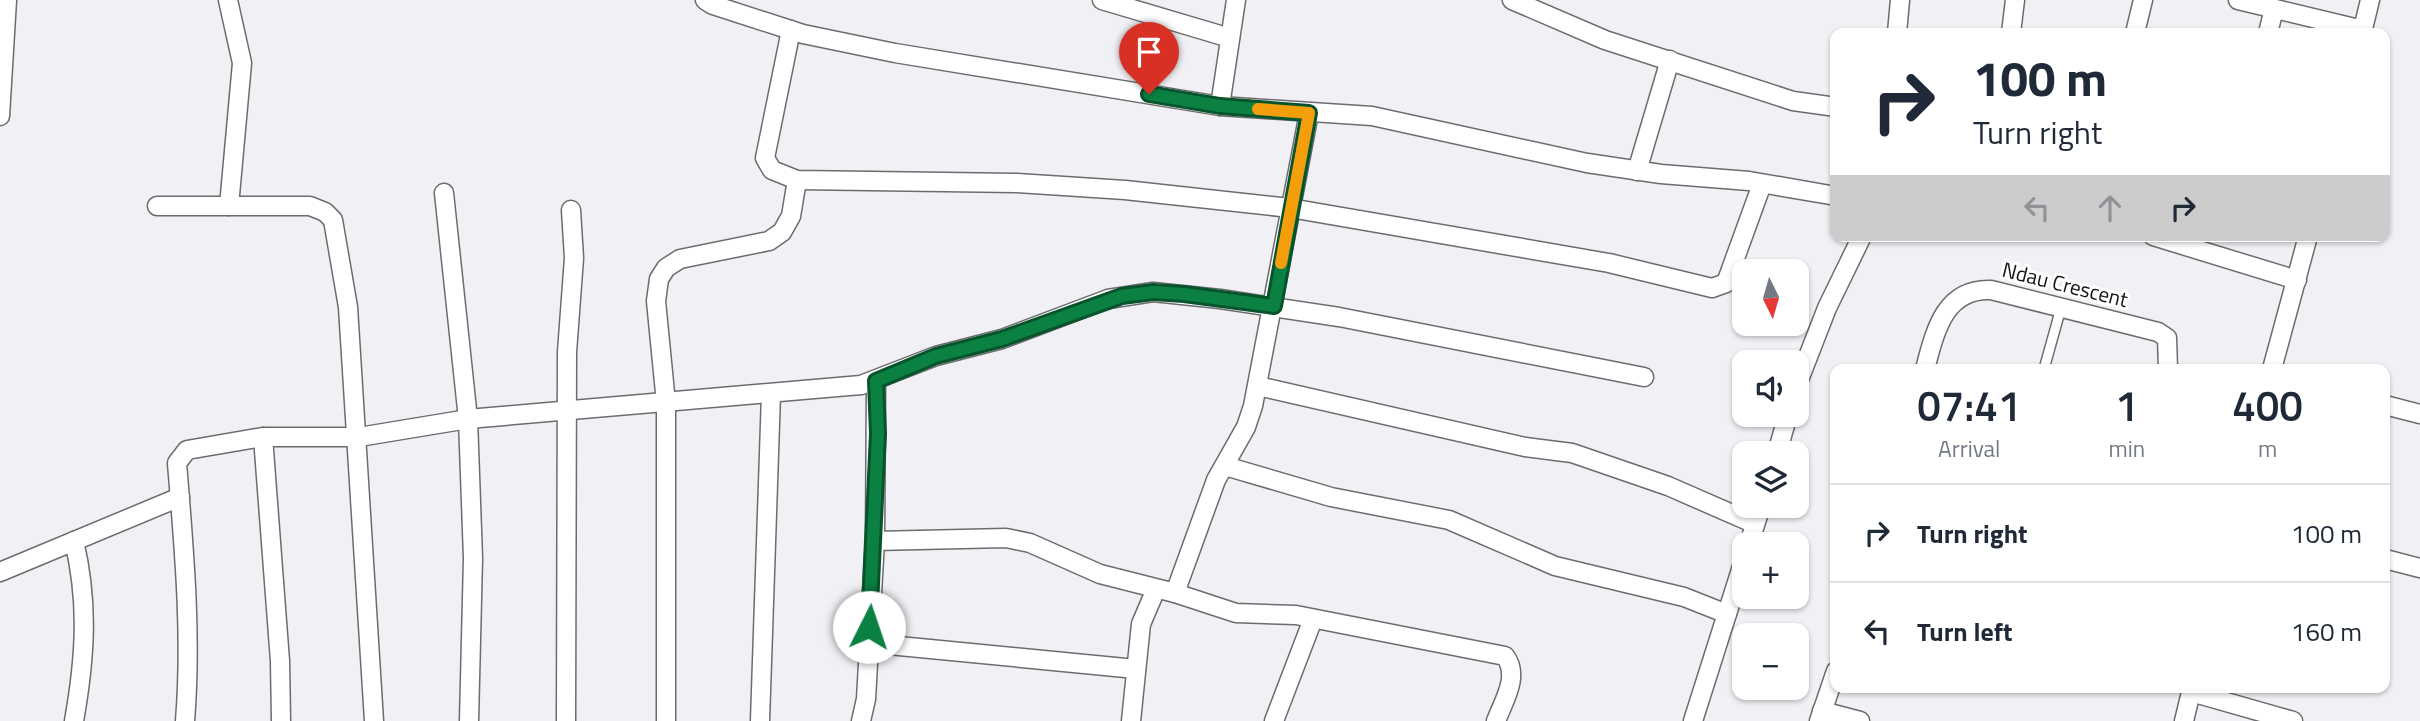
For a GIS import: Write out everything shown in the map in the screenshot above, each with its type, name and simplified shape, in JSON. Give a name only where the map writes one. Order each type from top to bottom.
[{"type":"street","points":[[0,116],[7,0]]},
{"type":"street","points":[[228,0],[242,63],[229,206]]},
{"type":"street","points":[[705,0],[791,30],[895,53],[1220,106],[1372,116],[1587,163],[1830,195]]},
{"type":"street","points":[[1102,0],[1230,38]]},
{"type":"street","points":[[1220,106],[1236,0]]},
{"type":"street","points":[[1512,0],[1605,40],[1793,101],[1830,106]]},
{"type":"street","points":[[1897,28],[1900,0]]},
{"type":"street","points":[[2012,28],[2015,0]]},
{"type":"street","points":[[2135,28],[2143,0]]},
{"type":"street","points":[[2238,0],[2274,9],[2297,7],[2354,28]]},
{"type":"street","points":[[2363,28],[2370,0]]},
{"type":"street","points":[[2269,28],[2274,9]]},
{"type":"street","points":[[791,30],[765,158],[772,170],[797,180],[1031,184],[1125,190],[1290,208],[1609,263],[1712,288],[1726,283],[1762,184]]},
{"type":"street","points":[[1637,171],[1670,60]]},
{"type":"street","points":[[1175,593],[1216,480],[1246,427],[1258,386],[1309,113]]},
{"type":"street","points":[[666,721],[666,403],[656,301],[659,279],[666,268],[680,259],[769,241],[782,232],[791,216],[797,180]]},
{"type":"street","points":[[444,193],[468,419],[473,558],[469,721]]},
{"type":"street","points":[[157,206],[310,206],[326,212],[333,220],[348,307],[359,437],[374,721]]},
{"type":"street","points":[[566,721],[567,352],[574,258],[571,210]]},
{"type":"street","points":[[1809,354],[1827,308],[1859,242]]},
{"type":"street","points":[[2173,242],[2297,280]]},
{"type":"street","points":[[2273,364],[2306,242]]},
{"type":"street","name":"Ndau Crescent","points":[[1927,364],[1941,321],[1961,293],[1975,289],[1990,290],[2158,332],[2167,338],[2168,364]]},
{"type":"street","points":[[185,721],[188,640],[177,463],[187,450],[263,437],[359,437],[468,419],[771,394],[876,381],[936,356],[1002,339],[1122,296],[1153,292],[1274,306],[1644,377]]},
{"type":"street","points":[[861,721],[866,699],[875,541],[876,381]]},
{"type":"street","points":[[1258,386],[1525,447],[1572,453],[1668,486],[1755,524]]},
{"type":"street","points":[[760,721],[771,394]]},
{"type":"street","points":[[2390,406],[2420,414]]},
{"type":"street","points":[[263,437],[280,661],[281,721]]},
{"type":"street","points":[[1224,466],[1331,497],[1449,520],[1555,566],[1684,597],[1727,614]]},
{"type":"street","points":[[0,572],[180,497]]},
{"type":"street","points":[[1753,532],[1757,518]]},
{"type":"street","points":[[875,541],[1006,538],[1030,543],[1100,575],[1175,593],[1236,613],[1280,613],[1505,656],[1512,666],[1512,679],[1496,721]]},
{"type":"street","points":[[74,541],[82,574],[86,616],[83,665],[74,721]]},
{"type":"street","points":[[2390,560],[2420,568]]},
{"type":"street","points":[[1131,721],[1141,624],[1156,589]]},
{"type":"street","points":[[1693,721],[1732,598]]},
{"type":"street","points":[[1274,721],[1313,619]]},
{"type":"street","points":[[868,643],[1136,669]]},
{"type":"street","points":[[1830,689],[1821,716],[1860,721]]},
{"type":"street","points":[[2183,721],[2191,693]]},
{"type":"street","points":[[2202,693],[2294,721]]},
{"type":"lane","points":[[2045,364],[2061,307]]},
{"type":"slow traffic","points":[[1258,109],[1309,113],[1281,263]]},
{"type":"route","points":[[869,627],[875,541],[874,486],[878,434],[876,381],[936,356],[1002,339],[1122,296],[1153,292],[1184,294],[1274,306],[1309,113],[1220,106],[1149,94]]}]
